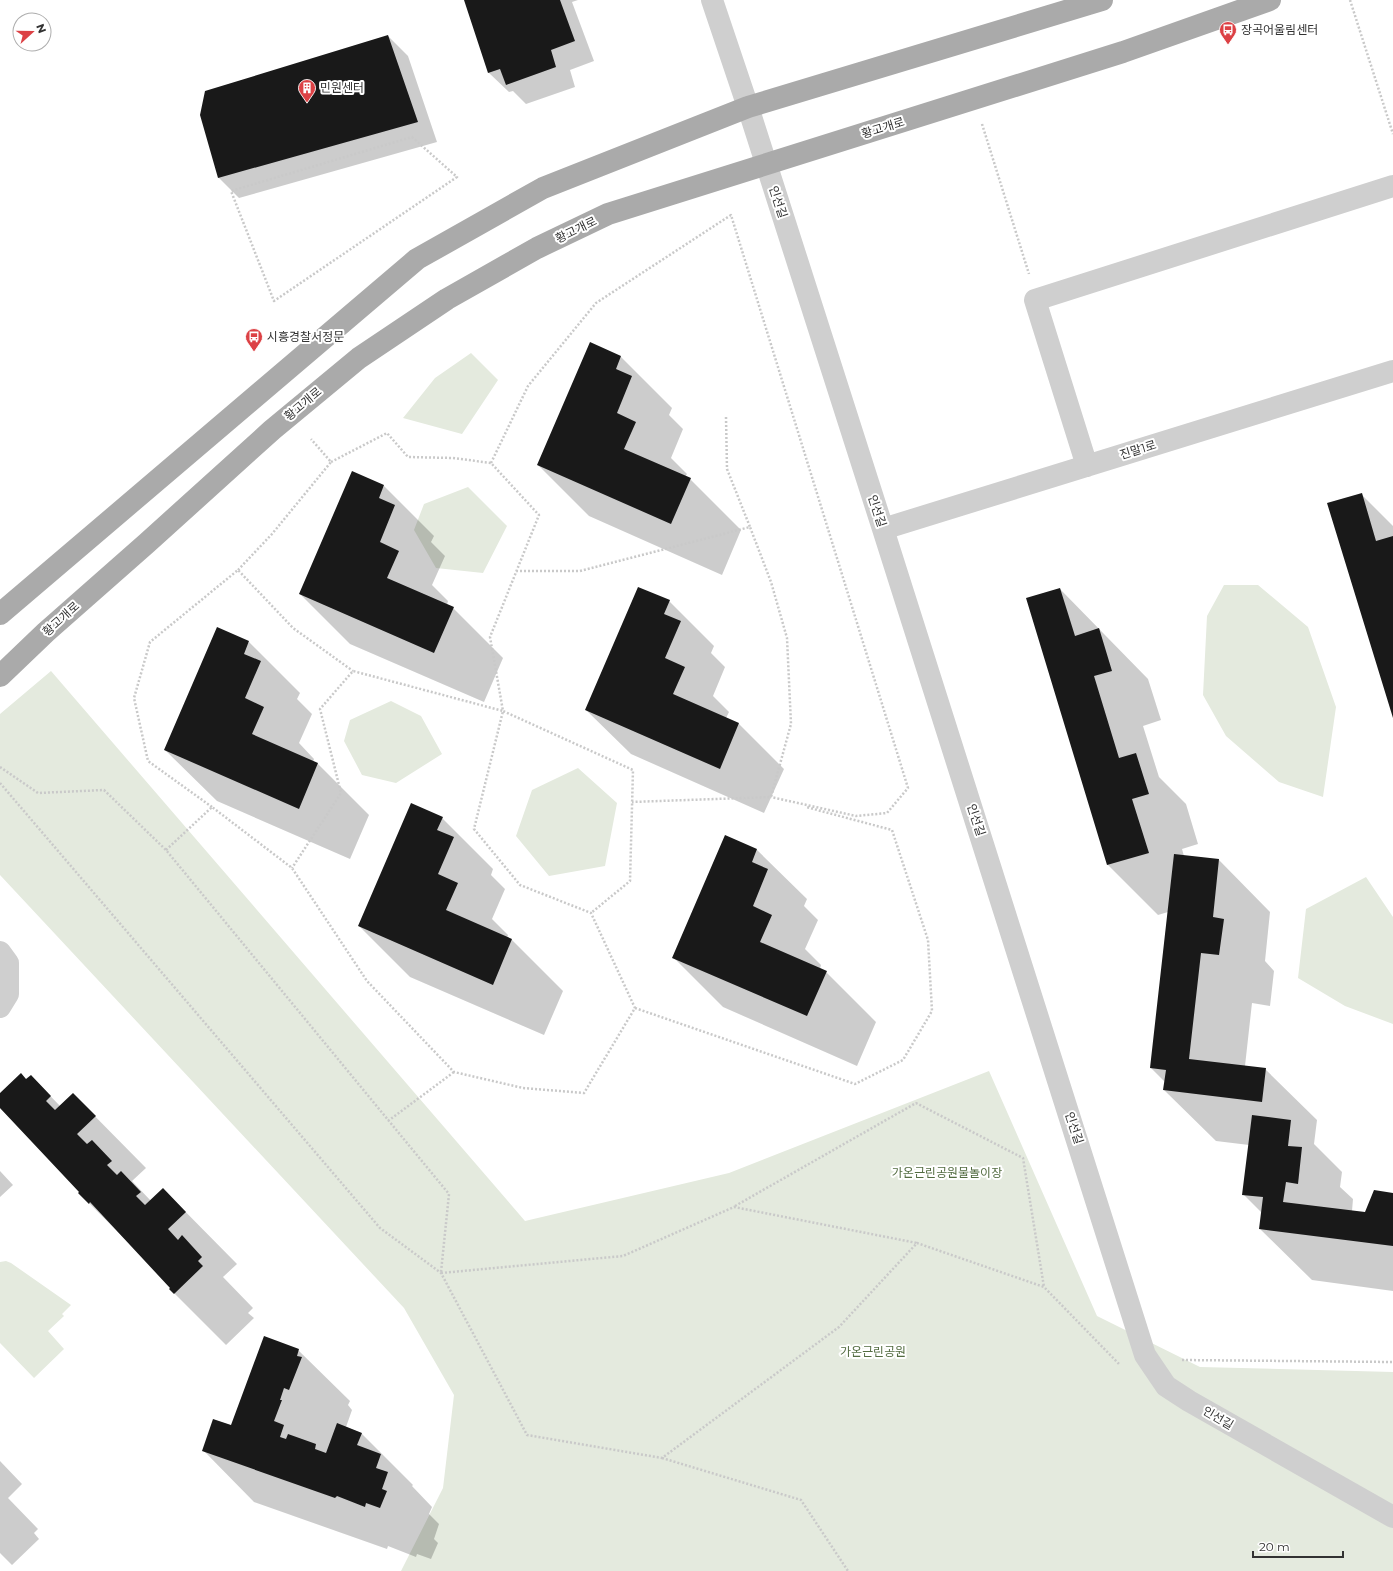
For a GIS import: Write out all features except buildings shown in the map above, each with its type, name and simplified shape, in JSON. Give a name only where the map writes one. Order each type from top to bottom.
[{"type":"main road","points":[[0,614],[417,259],[543,188],[748,107],[1102,0]]},
{"type":"main road","name":"황고개로","points":[[0,676],[46,632],[272,430],[359,358],[447,299],[537,248],[608,214],[1123,52],[1270,0]]},
{"type":"street","name":"인선길","points":[[712,0],[748,107],[883,529],[1145,1355],[1166,1386],[1189,1401],[1393,1517]]},
{"type":"street","points":[[1087,466],[1035,300],[1393,186]]},
{"type":"street","name":"진말1로","points":[[883,529],[1393,371]]},
{"type":"street","points":[[0,952],[8,963],[8,994],[0,1007]]},
{"type":"path","points":[[1350,0],[1393,134]]},
{"type":"path","points":[[974,99],[1030,274]]},
{"type":"path","points":[[412,137],[457,177],[274,300],[231,191],[412,137]]},
{"type":"path","points":[[491,463],[528,386],[596,303],[731,215],[908,788],[887,813],[856,816],[771,797],[632,802]]},
{"type":"path","points":[[726,417],[727,469],[771,582],[787,638],[791,724],[771,797]]},
{"type":"path","points":[[635,1008],[584,1093],[523,1088],[454,1072],[367,981],[292,868],[212,807],[148,761],[134,698],[150,642],[238,570],[272,534],[331,462],[387,433],[408,457],[453,458],[491,463],[539,515],[490,637],[503,711],[474,829],[520,885],[591,913],[635,1008],[856,1084],[903,1060],[932,1012],[928,940],[892,830],[771,797]]},
{"type":"path","points":[[311,439],[331,462]]},
{"type":"path","points":[[516,571],[580,570],[750,527]]},
{"type":"path","points":[[238,570],[293,628],[353,671],[503,711],[633,770],[630,881],[591,913]]},
{"type":"path","points":[[292,868],[341,793],[320,709],[353,671]]},
{"type":"path","points":[[0,767],[38,793],[104,790],[166,850],[449,1194],[441,1273]]},
{"type":"path","points":[[0,783],[380,1228],[441,1273],[527,1434],[662,1458],[801,1500],[848,1571]]},
{"type":"path","points":[[166,850],[212,807]]},
{"type":"path","points":[[388,1121],[454,1072]]},
{"type":"path","points":[[441,1273],[623,1256],[734,1207],[916,1103],[1022,1158],[1044,1287]]},
{"type":"path","points":[[734,1207],[917,1243],[1044,1287],[1120,1365]]},
{"type":"path","points":[[662,1458],[840,1327],[917,1243]]},
{"type":"path","points":[[1114,1360],[1122,1360]]},
{"type":"path","points":[[1178,1360],[1393,1362]]},
{"type":"green space","points":[[471,353],[498,380],[462,434],[403,418],[435,378]]},
{"type":"green space","points":[[468,487],[507,526],[483,573],[436,568],[414,530],[424,504]]},
{"type":"green space","points":[[1224,585],[1258,585],[1308,627],[1336,707],[1323,797],[1279,782],[1226,736],[1203,695],[1207,616]]},
{"type":"green space","name":"가온근린공원","points":[[51,671],[525,1221],[729,1173],[989,1071],[1097,1316],[1200,1367],[1393,1372],[1393,1571],[401,1571],[443,1488],[454,1395],[404,1308],[0,875],[0,714]]},
{"type":"green space","points":[[391,701],[421,716],[442,754],[396,783],[362,775],[344,741],[350,720]]},
{"type":"green space","points":[[578,768],[617,803],[605,866],[549,876],[516,836],[532,790]]},
{"type":"green space","points":[[1366,877],[1393,917],[1393,1024],[1345,1006],[1298,978],[1306,909]]},
{"type":"green space","points":[[6,1261],[71,1305],[62,1314],[64,1316],[48,1331],[64,1349],[34,1378],[0,1343],[0,1262]]},
{"type":"place","name":"장곡어울림센터","points":[[1228,45]]},
{"type":"place","name":"민원센터","points":[[307,103]]},
{"type":"place","name":"시흥경찰서정문","points":[[254,352]]},
{"type":"park label","name":"가온근린공원물놀이장","points":[[947,1173]]}]
